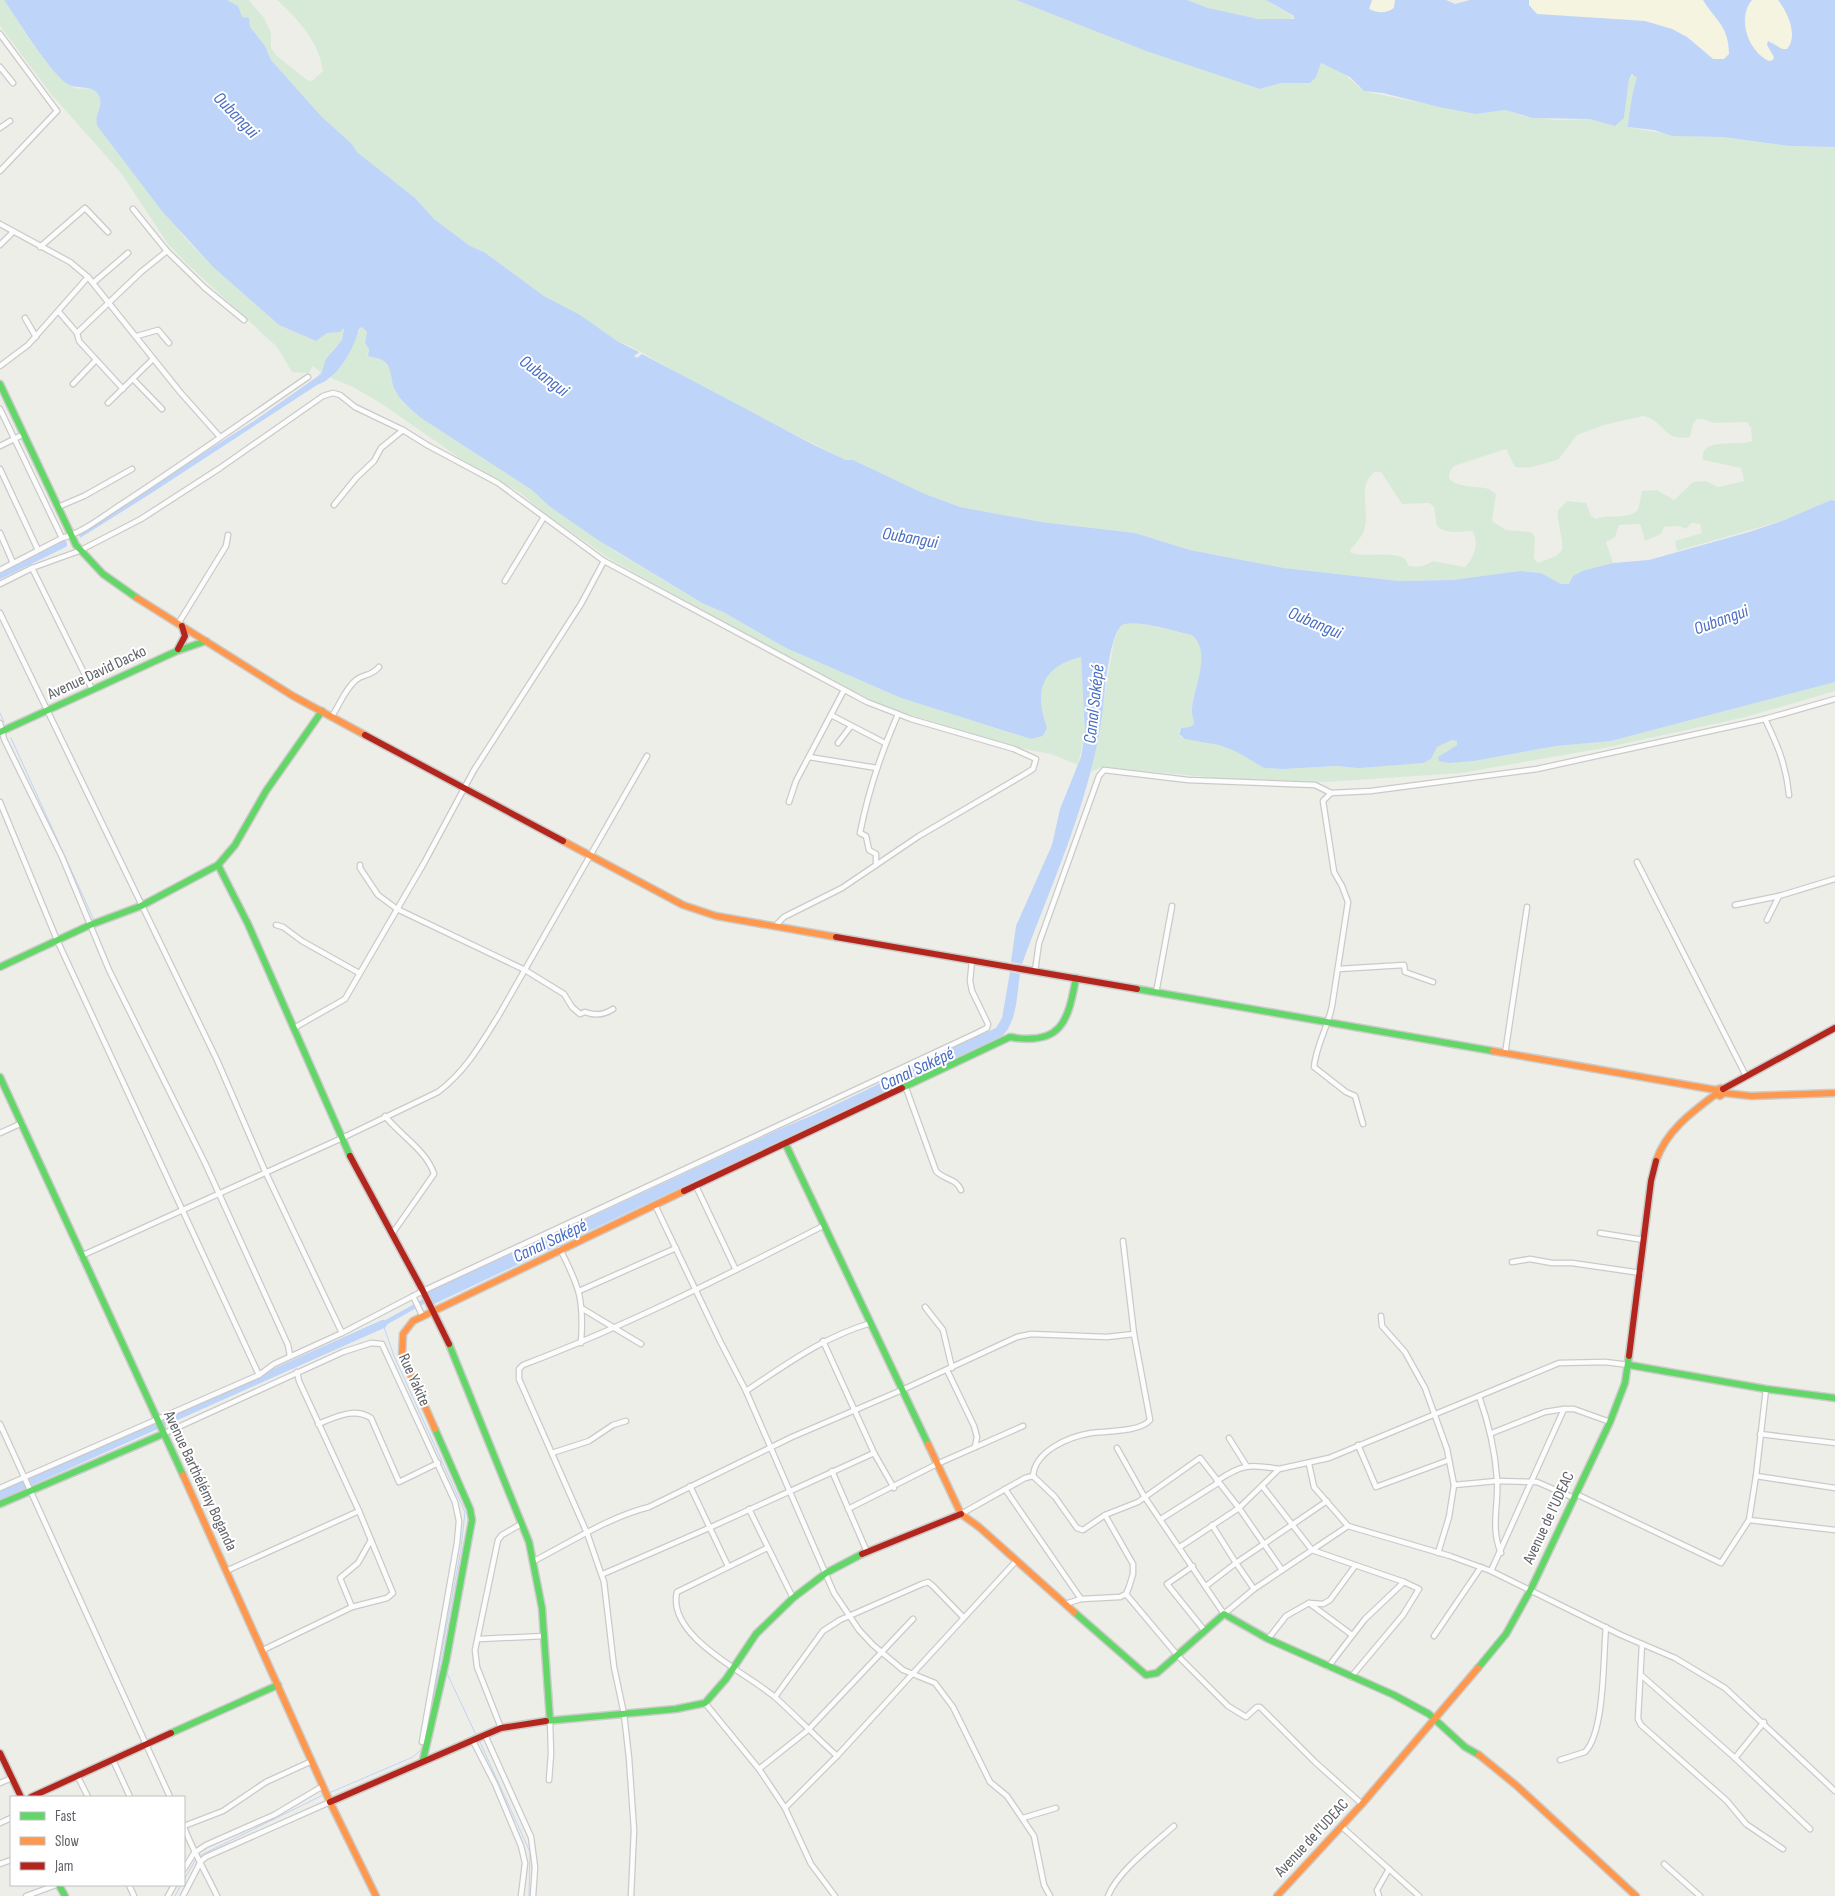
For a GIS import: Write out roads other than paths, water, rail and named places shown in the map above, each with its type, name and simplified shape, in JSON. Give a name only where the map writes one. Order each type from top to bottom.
[{"type":"street","points":[[0,34],[57,111],[0,171]]},
{"type":"street","points":[[0,67],[13,83]]},
{"type":"street","points":[[0,128],[10,121]]},
{"type":"street","points":[[40,247],[85,208],[108,232]]},
{"type":"street","points":[[133,209],[167,251],[205,288],[244,320]]},
{"type":"street","points":[[0,224],[70,262],[88,277],[137,336],[153,359],[220,438]]},
{"type":"street","points":[[0,245],[13,232]]},
{"type":"street","points":[[77,334],[167,251]]},
{"type":"street","points":[[94,283],[128,253]]},
{"type":"street","points":[[0,366],[36,337],[88,277]]},
{"type":"street","points":[[59,312],[77,334],[79,341],[123,389]]},
{"type":"street","points":[[25,318],[36,337]]},
{"type":"street","points":[[137,336],[158,330],[169,342]]},
{"type":"street","points":[[108,403],[153,359]]},
{"type":"street","points":[[73,384],[96,360]]},
{"type":"street","points":[[0,570],[62,538],[71,536],[220,438],[308,377]]},
{"type":"street","points":[[133,379],[162,409]]},
{"type":"street","points":[[0,384],[79,551],[105,576],[127,592],[293,696],[664,895],[698,911],[1720,1092],[1751,1096],[1835,1093]]},
{"type":"street","points":[[0,584],[32,568],[79,551],[141,519],[328,394],[340,395],[355,407],[403,430],[427,446],[498,483],[604,561],[844,690],[898,714],[1034,756],[1037,763],[1033,769],[919,836],[842,888],[784,917],[775,926]]},
{"type":"street","points":[[0,409],[62,538]]},
{"type":"street","points":[[334,505],[356,478],[374,461],[381,448],[403,430]]},
{"type":"street","points":[[0,446],[24,434]]},
{"type":"street","points":[[0,469],[38,550]]},
{"type":"street","points":[[58,507],[84,496],[132,469]]},
{"type":"street","points":[[505,581],[544,517]]},
{"type":"street","points":[[0,533],[13,563]]},
{"type":"street","points":[[177,651],[184,641],[180,625],[226,546],[228,535]]},
{"type":"street","points":[[294,1028],[345,999],[489,745],[515,708],[581,604],[604,561]]},
{"type":"street","points":[[32,568],[92,689]]},
{"type":"street","points":[[0,612],[217,1060],[265,1171],[342,1333]]},
{"type":"street","name":"Avenue David Dacko","points":[[2,731],[177,651],[206,641]]},
{"type":"street","points":[[332,716],[345,692],[354,682],[360,677],[372,674],[380,666]]},
{"type":"street","points":[[789,802],[796,781],[844,690]]},
{"type":"street","points":[[1033,970],[1046,921],[1099,776],[1104,770],[1180,779],[1315,786],[1331,793],[1437,784],[1462,778],[1537,769],[1765,718],[1835,699]]},
{"type":"street","points":[[0,967],[90,925],[141,906],[218,866],[235,844],[266,792],[322,712]]},
{"type":"street","points":[[876,865],[876,854],[869,850],[866,836],[860,833],[877,768],[885,743],[898,714]]},
{"type":"street","points":[[831,716],[885,743]]},
{"type":"street","points":[[1765,718],[1787,771],[1789,795]]},
{"type":"street","points":[[0,723],[4,739],[62,858],[108,970],[219,1192],[288,1345],[290,1356]]},
{"type":"street","points":[[838,743],[851,726]]},
{"type":"street","points":[[81,1256],[265,1171],[340,1139],[438,1092],[452,1082],[477,1051],[647,756]]},
{"type":"street","points":[[809,757],[877,768]]},
{"type":"street","points":[[1331,793],[1323,801],[1334,872],[1348,902],[1328,1023],[1318,1046],[1314,1067],[1346,1092],[1355,1096],[1362,1124]]},
{"type":"street","points":[[0,802],[57,940],[259,1375]]},
{"type":"street","points":[[1636,862],[1746,1076]]},
{"type":"street","points":[[360,865],[360,868],[378,894],[397,908],[524,970],[564,994],[580,1014],[585,1012],[594,1015],[607,1013],[614,1009]]},
{"type":"street","points":[[218,866],[248,924],[340,1139],[423,1291],[468,1387],[521,1524],[534,1561],[544,1636],[552,1747],[549,1780]]},
{"type":"street","points":[[1735,905],[1778,896],[1835,880]]},
{"type":"street","points":[[1767,920],[1778,896]]},
{"type":"street","points":[[1156,993],[1172,906]]},
{"type":"street","points":[[1504,1055],[1527,907]]},
{"type":"street","points":[[276,925],[283,927],[359,973]]},
{"type":"street","points":[[0,1488],[259,1375],[290,1356],[342,1333],[423,1291],[987,1028],[985,1015],[972,991],[970,981],[972,960]]},
{"type":"street","points":[[1338,969],[1404,965],[1405,972],[1433,982]]},
{"type":"street","points":[[423,1760],[446,1661],[472,1520],[470,1509],[402,1355],[400,1345],[402,1332],[411,1322],[422,1315],[906,1088],[1010,1037],[1031,1040],[1052,1036],[1067,1019],[1076,978]]},
{"type":"street","name":"Avenue de I'UDEAC","points":[[1277,1896],[1362,1804],[1492,1652],[1531,1590],[1610,1422],[1626,1383],[1651,1181],[1658,1154],[1663,1144],[1686,1119],[1720,1092],[1835,1028]]},
{"type":"street","name":"Avenue Barthélémy Boganda","points":[[0,1078],[225,1571],[263,1650],[329,1800],[376,1896]]},
{"type":"street","points":[[906,1088],[936,1171],[941,1177],[951,1179],[958,1184],[961,1190]]},
{"type":"street","points":[[385,1116],[395,1130],[429,1162],[434,1174],[392,1234]]},
{"type":"street","points":[[0,1133],[22,1123]]},
{"type":"street","points":[[786,1144],[823,1226],[872,1322],[936,1464],[961,1514],[1017,1560],[1064,1604],[1146,1675],[1158,1673],[1204,1630],[1254,1589],[1348,1526]]},
{"type":"street","points":[[696,1186],[736,1270]]},
{"type":"street","points":[[655,1205],[746,1391],[769,1449],[834,1593],[860,1630],[882,1652],[903,1670],[932,1681],[953,1707],[990,1782],[1008,1796],[1034,1836],[1044,1885],[1050,1896]]},
{"type":"street","points":[[630,1896],[634,1830],[624,1714],[614,1667],[607,1599],[602,1574],[587,1533],[519,1378],[519,1369],[523,1365],[581,1343],[695,1290],[823,1226]]},
{"type":"street","points":[[1600,1233],[1644,1240]]},
{"type":"street","points":[[1033,1476],[1036,1462],[1060,1444],[1088,1434],[1111,1432],[1149,1422],[1134,1334],[1123,1241]]},
{"type":"street","points":[[579,1291],[676,1248]]},
{"type":"street","points":[[560,1249],[579,1291],[583,1309],[581,1343]]},
{"type":"street","points":[[1512,1262],[1530,1259],[1552,1263],[1572,1262],[1641,1273]]},
{"type":"street","points":[[413,1296],[422,1315]]},
{"type":"street","points":[[925,1307],[942,1330],[952,1368]]},
{"type":"street","points":[[583,1309],[613,1328],[622,1330],[641,1344]]},
{"type":"street","points":[[1381,1316],[1382,1326],[1405,1352],[1436,1413],[1449,1460],[1454,1485],[1449,1517],[1438,1553]]},
{"type":"street","points":[[746,1391],[823,1341],[844,1331],[872,1322]]},
{"type":"street","points":[[534,1561],[633,1511],[650,1507],[769,1449],[952,1368],[995,1346],[1031,1334],[1107,1337],[1134,1334]]},
{"type":"street","points":[[823,1341],[854,1411],[894,1488]]},
{"type":"street","name":"Rue Yakite","points":[[0,1504],[343,1352],[371,1343],[382,1344],[455,1502],[459,1521],[459,1532],[422,1742]]},
{"type":"street","points":[[1161,1519],[1236,1469],[1246,1465],[1279,1469],[1308,1464],[1559,1363],[1605,1362],[1629,1365],[1766,1389],[1835,1398]]},
{"type":"street","points":[[947,1370],[974,1426],[977,1437],[975,1447]]},
{"type":"street","points":[[263,1650],[352,1607],[387,1598],[393,1593],[297,1372]]},
{"type":"street","points":[[1454,1485],[1537,1482],[1575,1496],[1722,1563],[1749,1520],[1766,1389]]},
{"type":"street","points":[[1479,1396],[1492,1433],[1497,1482],[1494,1529],[1495,1540],[1501,1553]]},
{"type":"street","points":[[1492,1433],[1545,1412],[1564,1409],[1574,1410],[1610,1422]]},
{"type":"street","points":[[1492,1571],[1529,1483],[1564,1409]]},
{"type":"street","points":[[318,1424],[344,1414],[362,1412],[371,1418],[400,1482],[438,1463]]},
{"type":"street","points":[[552,1453],[589,1441],[613,1425],[626,1421]]},
{"type":"street","points":[[0,1424],[170,1796]]},
{"type":"street","points":[[848,1509],[894,1488],[936,1464],[1023,1426]]},
{"type":"street","points":[[1760,1434],[1835,1443]]},
{"type":"street","points":[[1229,1438],[1246,1465]]},
{"type":"street","points":[[1358,1445],[1376,1487],[1449,1460]]},
{"type":"street","points":[[1117,1448],[1144,1496],[1224,1614],[1268,1639],[1421,1708],[1464,1747],[1489,1762],[1517,1786],[1636,1896]]},
{"type":"street","points":[[602,1574],[710,1528],[874,1452]]},
{"type":"street","points":[[1033,1476],[1055,1497],[1080,1530],[1105,1516],[1138,1502],[1200,1458],[1239,1508],[1282,1570]]},
{"type":"street","points":[[1308,1464],[1314,1487],[1348,1526],[1492,1571],[1606,1627],[1675,1658],[1718,1682],[1764,1722],[1835,1791]]},
{"type":"street","points":[[1180,1547],[1239,1508],[1263,1487],[1279,1469]]},
{"type":"street","points":[[832,1471],[866,1552]]},
{"type":"street","points":[[183,1896],[201,1861],[227,1847],[329,1800],[501,1728],[550,1720],[676,1709],[705,1703],[726,1679],[732,1667],[756,1634],[794,1598],[826,1573],[866,1552],[961,1514],[1005,1489],[1033,1476]]},
{"type":"street","points":[[1756,1476],[1835,1488]]},
{"type":"street","points":[[690,1486],[728,1566]]},
{"type":"street","points":[[1263,1487],[1312,1550],[1418,1587],[1419,1592],[1399,1621],[1351,1677]]},
{"type":"street","points":[[1005,1489],[1082,1599]]},
{"type":"street","points":[[1206,1586],[1263,1543],[1326,1501]]},
{"type":"street","points":[[749,1509],[767,1548],[794,1598]]},
{"type":"street","points":[[225,1571],[359,1511]]},
{"type":"street","points":[[1064,1604],[1082,1599],[1116,1598],[1126,1594],[1133,1574],[1133,1564],[1105,1516]]},
{"type":"street","points":[[1749,1520],[1835,1530]]},
{"type":"street","points":[[501,1728],[475,1659],[499,1537],[521,1524]]},
{"type":"street","points":[[1212,1525],[1254,1589]]},
{"type":"street","points":[[352,1607],[340,1578],[358,1563],[370,1540]]},
{"type":"street","points":[[767,1548],[677,1592],[675,1598],[681,1617],[690,1632],[700,1643],[775,1697],[837,1756]]},
{"type":"street","points":[[785,1808],[837,1756],[962,1617],[1017,1560]]},
{"type":"street","points":[[1192,1566],[1167,1584],[1204,1630]]},
{"type":"street","points":[[1268,1639],[1286,1616],[1309,1603],[1323,1604],[1330,1600],[1355,1566]]},
{"type":"street","points":[[1434,1636],[1482,1567]]},
{"type":"street","points":[[775,1697],[823,1631],[840,1620],[928,1582],[962,1617]]},
{"type":"street","points":[[1328,1667],[1352,1634],[1387,1596],[1404,1582]]},
{"type":"street","points":[[1126,1594],[1178,1656],[1228,1706],[1244,1716],[1260,1707],[1315,1762],[1362,1804]]},
{"type":"street","points":[[1309,1603],[1352,1634]]},
{"type":"street","points":[[759,1769],[808,1730],[913,1619]]},
{"type":"street","points":[[1560,1760],[1585,1752],[1595,1736],[1601,1702],[1606,1627]]},
{"type":"street","points":[[479,1639],[544,1636]]},
{"type":"street","points":[[1642,1644],[1638,1719],[1641,1725],[1727,1801],[1746,1824],[1782,1849]]},
{"type":"street","points":[[1641,1675],[1735,1758],[1810,1829]]},
{"type":"street","points":[[33,1796],[278,1685]]},
{"type":"street","points":[[705,1703],[759,1769],[785,1808],[811,1864],[835,1896]]},
{"type":"street","points":[[1735,1758],[1764,1722]]},
{"type":"street","points":[[483,1736],[531,1837],[535,1867],[533,1896]]},
{"type":"street","points":[[474,1740],[522,1846],[525,1863],[522,1896]]},
{"type":"street","points":[[0,1753],[21,1796]]},
{"type":"street","points":[[113,1760],[130,1796]]},
{"type":"street","points":[[185,1827],[222,1811],[266,1782],[312,1760]]},
{"type":"street","points":[[78,1777],[88,1796]]},
{"type":"street","points":[[0,1783],[12,1778]]},
{"type":"street","points":[[185,1867],[194,1853],[274,1815],[324,1788]]},
{"type":"street","points":[[1023,1818],[1056,1808]]},
{"type":"street","points":[[1108,1896],[1111,1887],[1132,1864],[1174,1826]]},
{"type":"street","points":[[1341,1826],[1418,1896]]},
{"type":"street","points":[[185,1830],[194,1853],[201,1861],[217,1896]]},
{"type":"street","points":[[1664,1864],[1700,1896]]},
{"type":"street","points":[[1378,1896],[1376,1890],[1389,1869]]},
{"type":"street","points":[[26,1896],[55,1886]]},
{"type":"street","points":[[168,1896],[172,1886]]},
{"type":"water","name":"Oubangui","points":[[4,0],[227,0],[238,6],[242,17],[249,18],[250,27],[265,46],[271,60],[322,117],[352,144],[357,152],[415,198],[434,219],[470,246],[484,252],[544,296],[580,315],[617,341],[639,352],[634,356],[637,358],[642,354],[812,444],[846,460],[853,460],[925,494],[960,507],[1041,522],[1135,533],[1190,550],[1284,568],[1399,581],[1452,580],[1520,571],[1541,573],[1561,584],[1569,584],[1573,576],[1585,570],[1613,563],[1649,560],[1749,532],[1782,521],[1831,500],[1835,501],[1835,682],[1611,741],[1556,746],[1474,761],[1449,763],[1439,761],[1438,757],[1457,745],[1457,741],[1452,740],[1437,747],[1431,759],[1423,763],[1359,768],[1337,766],[1283,769],[1264,768],[1235,751],[1219,745],[1185,739],[1179,734],[1181,728],[1190,727],[1194,724],[1192,708],[1200,670],[1201,651],[1198,642],[1192,635],[1143,624],[1125,624],[1120,627],[1113,643],[1098,741],[1081,806],[1022,964],[1011,962],[1016,926],[1052,845],[1060,809],[1081,757],[1085,734],[1081,657],[1057,667],[1044,682],[1041,692],[1041,703],[1047,728],[1043,736],[1031,739],[901,698],[786,648],[725,613],[702,603],[598,540],[549,506],[532,490],[421,418],[398,396],[389,367],[381,359],[368,356],[369,349],[365,343],[367,332],[362,327],[359,329],[349,354],[331,377],[80,538],[78,533],[257,419],[321,374],[326,359],[342,340],[344,328],[340,332],[327,333],[316,341],[279,325],[213,267],[162,211],[98,127],[97,119],[101,102],[98,94],[91,89],[70,85],[58,76],[33,44]]},
{"type":"water","points":[[1016,0],[1187,0],[1208,8],[1258,19],[1294,19],[1294,16],[1266,0],[1372,0],[1369,9],[1382,12],[1394,8],[1395,0],[1446,0],[1455,4],[1470,0],[1529,0],[1529,5],[1537,14],[1645,21],[1672,29],[1687,37],[1713,59],[1724,59],[1729,54],[1727,37],[1721,24],[1703,0],[1752,0],[1745,16],[1747,34],[1756,50],[1769,61],[1773,60],[1774,57],[1767,45],[1768,41],[1782,49],[1787,49],[1792,37],[1788,17],[1778,0],[1835,0],[1835,147],[1789,146],[1723,137],[1672,136],[1654,130],[1628,127],[1631,102],[1637,78],[1632,74],[1629,79],[1624,118],[1615,126],[1590,119],[1533,118],[1505,110],[1476,114],[1383,93],[1364,91],[1350,77],[1321,63],[1316,77],[1310,83],[1281,83],[1260,89],[1146,51]]},
{"type":"water","points":[[1010,972],[1020,974],[1016,1007],[1011,1024],[1002,1036],[432,1305],[426,1293],[809,1117],[996,1028],[1002,1018]]},
{"type":"waterway","points":[[0,575],[63,544]]},
{"type":"waterway","points":[[0,713],[4,722]]},
{"type":"waterway","points":[[11,738],[93,918]]},
{"type":"waterway","name":"Canal Saképé","points":[[383,1324],[428,1299]]},
{"type":"waterway","points":[[383,1324],[394,1356],[465,1512],[461,1549],[428,1726]]},
{"type":"waterway","points":[[0,1495],[383,1324]]},
{"type":"waterway","points":[[446,1671],[476,1735]]},
{"type":"waterway","points":[[479,1740],[530,1852],[529,1896]]},
{"type":"waterway","points":[[329,1793],[413,1757],[424,1747]]},
{"type":"waterway","points":[[199,1856],[323,1795]]},
{"type":"waterway","points":[[185,1878],[196,1859]]},
{"type":"waterway","points":[[175,1896],[180,1886]]}]
